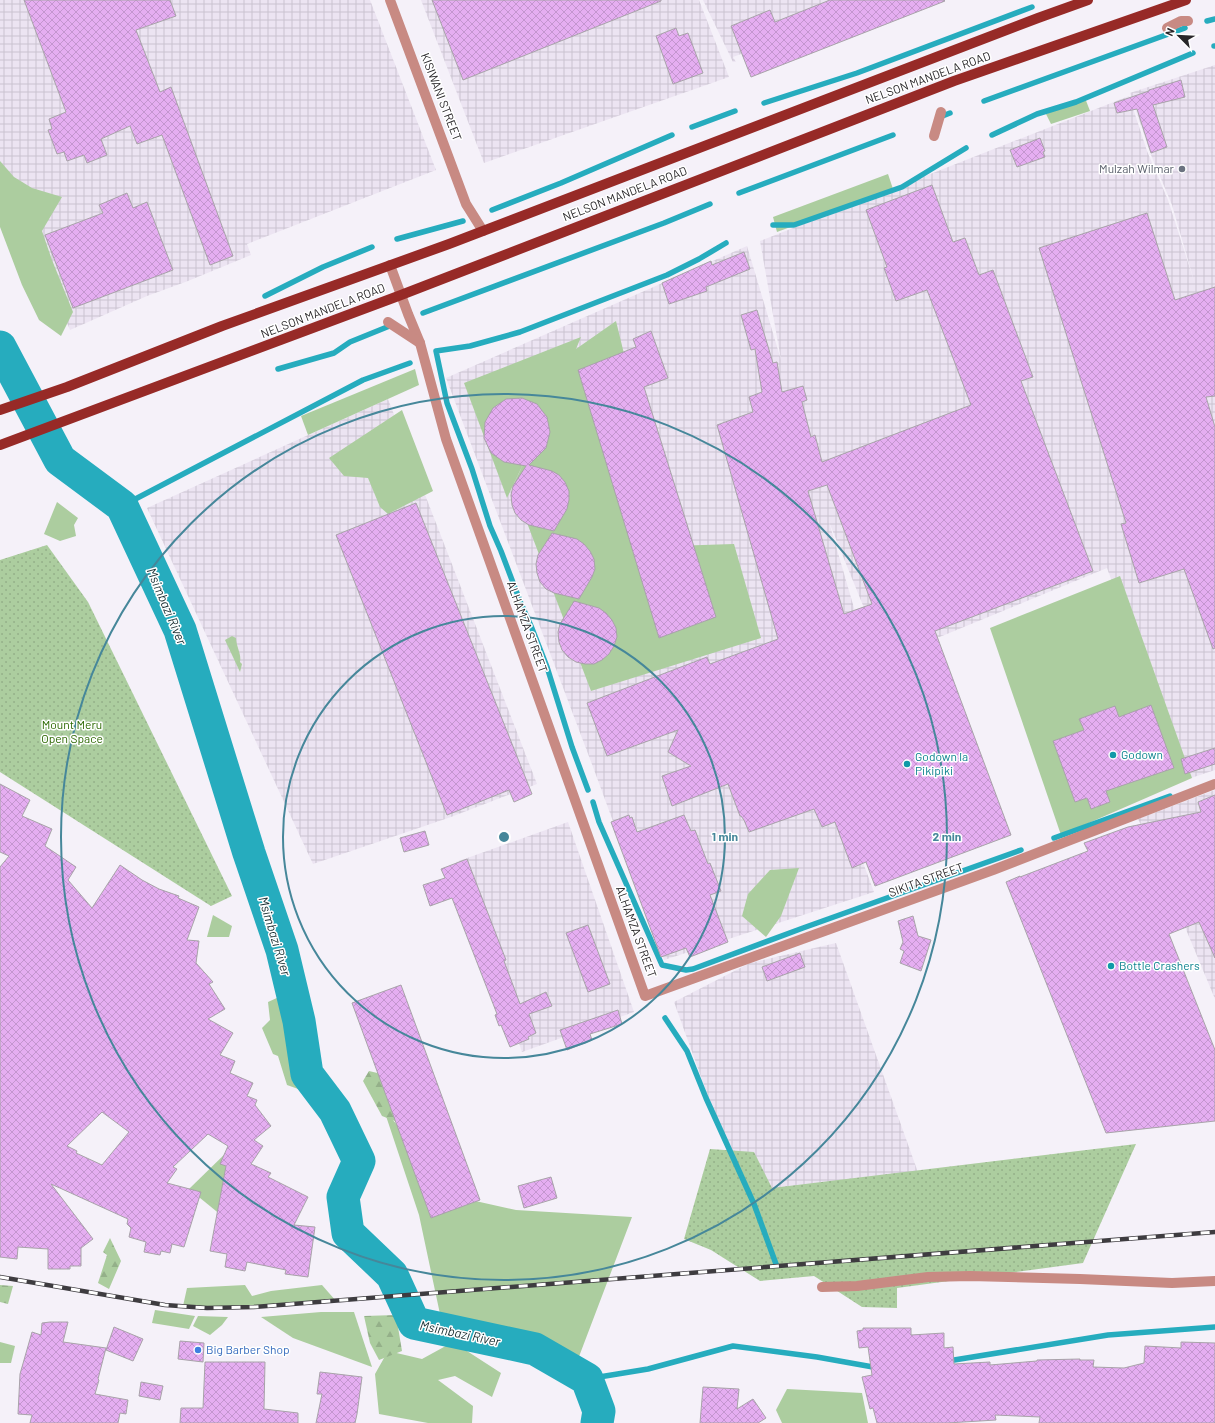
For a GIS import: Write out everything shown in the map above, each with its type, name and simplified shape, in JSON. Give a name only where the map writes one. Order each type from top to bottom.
[{"type":"main road","name":"NELSON MANDELA ROAD","points":[[0,410],[67,387],[222,326],[483,231],[993,34],[1088,0]]},
{"type":"main road","name":"NELSON MANDELA ROAD","points":[[3,444],[401,295],[954,81],[1186,0]]},
{"type":"street","name":"KISIWANI STREET","points":[[390,0],[466,204],[483,231]]},
{"type":"street","points":[[1167,28],[1181,21],[1188,21]]},
{"type":"street","points":[[934,136],[941,112]]},
{"type":"street","name":"ALHAMZA STREET","points":[[390,265],[420,343],[446,439],[645,996]]},
{"type":"street","points":[[388,322],[420,343]]},
{"type":"street","name":"SIKITA STREET","points":[[645,996],[993,870],[1215,784]]},
{"type":"street","points":[[822,1287],[857,1286],[928,1278],[970,1276],[1066,1278],[1172,1283],[1215,1281]]},
{"type":"shaded area","points":[[0,0],[370,0],[436,170],[247,244],[251,255],[147,296],[70,330],[0,163]]},
{"type":"shaded area","points":[[421,0],[699,0],[729,77],[484,163]]},
{"type":"shaded area","points":[[703,0],[921,0],[749,51],[733,57],[736,62],[733,62]]},
{"type":"shaded area","points":[[1215,65],[1215,770],[1185,780],[1107,568],[942,636],[884,657],[829,522],[868,656],[799,691],[874,892],[664,960],[593,767],[446,378],[747,246],[781,360],[760,241],[1129,96],[1147,151],[1168,200],[1194,281],[1172,205],[1151,155],[1130,93]]},
{"type":"shaded area","points":[[388,399],[537,784],[451,817],[313,864],[147,508]]},
{"type":"shaded area","points":[[1215,790],[1215,999],[1152,848],[1138,819]]},
{"type":"shaded area","points":[[568,822],[634,1012],[522,1052],[456,862]]},
{"type":"shaded area","points":[[836,943],[920,1178],[744,1196],[674,1002],[750,963]]},
{"type":"green space","points":[[1085,98],[1090,111],[1051,124],[1046,114]]},
{"type":"green space","points":[[0,161],[14,177],[32,188],[62,197],[42,231],[73,312],[61,336],[39,320],[22,285],[0,227]]},
{"type":"green space","points":[[888,174],[893,189],[777,232],[773,217]]},
{"type":"green space","points":[[616,321],[671,546],[734,544],[761,638],[591,691],[513,486],[540,428],[507,498],[464,383],[581,337],[576,349]]},
{"type":"green space","points":[[415,369],[419,385],[308,435],[301,416]]},
{"type":"green space","points":[[402,410],[433,491],[388,514],[380,507],[368,478],[344,476],[329,458]]},
{"type":"green space","points":[[57,502],[78,518],[74,525],[76,536],[60,541],[44,534]]},
{"type":"green space","name":"Mount Meru Open Space","points":[[47,545],[88,602],[232,896],[211,906],[0,772],[0,560]]},
{"type":"green space","points":[[1120,576],[1192,778],[1061,835],[990,628]]},
{"type":"green space","points":[[232,636],[236,638],[240,662],[242,664],[240,672],[225,640]]},
{"type":"green space","points":[[799,868],[781,916],[766,937],[742,916],[748,894],[770,870]]},
{"type":"green space","points":[[213,915],[232,926],[229,937],[207,937]]},
{"type":"green space","points":[[279,997],[301,1090],[287,1085],[278,1056],[273,1054],[262,1028],[270,1020],[268,1002]]},
{"type":"green space","points":[[369,1071],[390,1076],[410,1127],[382,1116],[363,1081]]},
{"type":"green space","points":[[384,1110],[462,1198],[516,1210],[632,1217],[572,1375],[440,1314],[419,1215]]},
{"type":"green space","points":[[1136,1144],[1083,1263],[897,1288],[897,1308],[862,1307],[814,1276],[760,1281],[711,1250],[684,1239],[710,1149],[754,1152],[772,1188]]},
{"type":"green space","points":[[230,1149],[232,1224],[189,1189]]},
{"type":"green space","points":[[110,1238],[121,1261],[109,1289],[98,1283],[107,1255],[103,1252]]},
{"type":"green space","points":[[0,1285],[13,1286],[8,1304],[0,1302]]},
{"type":"green space","points":[[245,1285],[252,1296],[271,1291],[322,1285],[336,1301],[332,1299],[222,1310],[183,1306],[187,1288]]},
{"type":"green space","points":[[155,1310],[195,1316],[189,1329],[152,1323]]},
{"type":"green space","points":[[321,1312],[354,1312],[372,1367],[293,1338],[261,1317]]},
{"type":"green space","points":[[396,1315],[402,1351],[379,1360],[370,1343],[364,1316]]},
{"type":"green space","points":[[198,1316],[228,1317],[222,1325],[210,1335],[193,1326]]},
{"type":"green space","points":[[0,1342],[15,1346],[11,1363],[0,1363]]},
{"type":"green space","points":[[453,1342],[501,1373],[492,1397],[455,1376],[438,1380],[473,1406],[472,1423],[428,1423],[379,1414],[375,1374],[388,1351],[422,1359]]},
{"type":"green space","points":[[787,1389],[862,1393],[868,1423],[782,1423],[776,1410]]},
{"type":"building","points":[[24,0],[170,0],[176,16],[136,30],[160,92],[171,87],[233,256],[210,265],[162,135],[137,144],[130,126],[101,139],[107,155],[87,163],[84,155],[67,161],[64,152],[57,154],[48,130],[52,129],[49,119],[66,112]]},
{"type":"building","points":[[432,0],[661,0],[661,1],[463,80]]},
{"type":"building","points":[[830,0],[945,1],[751,77],[731,26],[770,10],[775,22]]},
{"type":"building","points":[[676,28],[679,36],[688,33],[703,73],[673,84],[656,36]]},
{"type":"building","points":[[1181,80],[1185,97],[1153,105],[1167,147],[1151,153],[1137,109],[1117,113],[1114,103]]},
{"type":"building","points":[[1040,138],[1045,151],[1043,152],[1045,157],[1017,167],[1010,150]]},
{"type":"building","points":[[932,185],[953,242],[965,238],[979,275],[993,270],[1033,377],[1021,381],[1093,571],[935,631],[1011,835],[875,886],[866,862],[852,868],[835,822],[822,827],[814,809],[749,832],[744,820],[740,816],[728,784],[672,806],[662,776],[691,766],[668,752],[678,730],[607,756],[587,703],[707,657],[710,664],[778,639],[717,425],[753,412],[749,397],[762,392],[755,349],[751,350],[741,315],[757,310],[773,363],[777,362],[782,392],[803,386],[807,400],[802,402],[811,437],[815,435],[822,462],[971,405],[927,290],[896,301],[884,268],[887,267],[866,210]],"holes":[[[827,485],[872,604],[844,614],[808,491]]]},
{"type":"building","points":[[127,193],[133,208],[147,202],[173,270],[73,308],[45,235],[103,213],[99,205]]},
{"type":"building","points":[[1147,213],[1175,300],[1215,287],[1215,396],[1206,397],[1215,427],[1215,648],[1213,649],[1184,569],[1139,583],[1121,524],[1126,523],[1039,248]]},
{"type":"building","points":[[744,252],[750,269],[706,287],[707,291],[669,304],[662,283],[711,261],[712,265]]},
{"type":"building","points":[[651,331],[668,378],[644,387],[716,617],[659,638],[578,370],[636,347],[633,339]]},
{"type":"building","points":[[522,398],[537,404],[547,417],[550,432],[546,448],[529,465],[552,471],[559,475],[565,482],[569,491],[567,509],[554,531],[529,525],[521,520],[515,513],[511,495],[513,486],[526,466],[504,462],[491,453],[484,438],[485,422],[493,408],[506,399]]},
{"type":"building","points":[[416,503],[532,794],[514,802],[509,790],[447,815],[336,535]]},
{"type":"building","points":[[552,533],[577,539],[590,551],[594,559],[595,569],[592,577],[579,599],[554,593],[546,589],[540,582],[536,564],[538,555]]},
{"type":"building","points":[[574,601],[599,608],[612,620],[616,628],[617,637],[614,646],[609,654],[594,664],[576,662],[568,657],[562,650],[559,642],[558,632],[560,624]]},
{"type":"building","name":"Godown","points":[[1151,705],[1174,768],[1106,791],[1110,802],[1091,809],[1087,798],[1075,802],[1053,741],[1084,730],[1079,719],[1115,706],[1119,717]]},
{"type":"building","points":[[1215,748],[1215,764],[1185,774],[1181,759]]},
{"type":"building","points":[[0,784],[30,800],[22,816],[52,829],[45,846],[76,867],[68,880],[92,908],[120,865],[142,880],[159,889],[179,896],[178,898],[199,907],[187,940],[199,941],[196,963],[213,982],[209,984],[225,1009],[208,1019],[233,1033],[220,1055],[235,1061],[230,1073],[253,1083],[247,1096],[257,1100],[255,1105],[271,1126],[254,1140],[263,1146],[251,1164],[271,1173],[268,1177],[308,1197],[294,1225],[315,1227],[308,1277],[285,1274],[286,1270],[247,1262],[245,1271],[225,1267],[227,1254],[210,1251],[226,1166],[220,1164],[228,1146],[208,1134],[173,1167],[177,1169],[167,1183],[201,1192],[184,1247],[172,1244],[170,1253],[161,1251],[160,1255],[144,1252],[146,1242],[129,1237],[131,1228],[127,1224],[128,1219],[51,1184],[93,1239],[81,1248],[81,1266],[70,1266],[70,1269],[48,1269],[48,1249],[18,1247],[17,1259],[0,1257],[0,867],[9,856],[0,852]],"holes":[[[102,1112],[129,1132],[102,1165],[76,1153],[77,1151],[67,1146]]]},
{"type":"building","name":"Bottle Crashers","points":[[1215,795],[1215,958],[1199,922],[1169,934],[1215,1050],[1215,1121],[1106,1133],[1006,882],[1088,851],[1084,843],[1128,827],[1201,812],[1198,802]]},
{"type":"building","points":[[629,815],[630,818],[632,817],[637,832],[684,815],[691,831],[695,830],[708,864],[710,863],[721,891],[710,895],[728,942],[690,957],[686,948],[661,957],[611,822]]},
{"type":"building","points":[[425,831],[429,845],[404,852],[400,838]]},
{"type":"building","points":[[467,859],[506,960],[504,961],[520,1004],[546,992],[552,1006],[529,1014],[536,1033],[528,1037],[529,1039],[510,1047],[501,1025],[499,1026],[495,1015],[497,1014],[452,898],[430,906],[423,885],[445,878],[441,869]]},
{"type":"building","points":[[913,916],[918,936],[931,940],[921,971],[900,963],[904,951],[900,949],[903,942],[898,921]]},
{"type":"building","points":[[588,925],[610,984],[588,992],[566,933]]},
{"type":"building","points":[[800,953],[805,967],[767,981],[762,967]]},
{"type":"building","points":[[401,985],[480,1200],[431,1218],[352,1003]]},
{"type":"building","points":[[618,1010],[622,1024],[590,1034],[592,1040],[567,1050],[560,1030]]},
{"type":"building","points":[[551,1177],[557,1198],[524,1208],[518,1186]]},
{"type":"building","points":[[68,1322],[63,1342],[106,1348],[95,1394],[128,1400],[126,1414],[120,1413],[118,1423],[30,1423],[32,1415],[18,1414],[20,1374],[32,1332],[41,1335],[42,1323]]},
{"type":"building","points":[[114,1327],[143,1339],[133,1361],[106,1350]]},
{"type":"building","points":[[863,1328],[911,1328],[911,1335],[944,1333],[944,1348],[953,1347],[954,1364],[990,1362],[990,1365],[1037,1360],[1080,1359],[1094,1360],[1093,1367],[1124,1368],[1144,1363],[1145,1346],[1181,1348],[1181,1342],[1215,1343],[1215,1423],[1039,1423],[1040,1417],[995,1415],[996,1420],[947,1423],[877,1423],[873,1408],[870,1409],[862,1377],[872,1375],[868,1347],[859,1348],[857,1331],[863,1330]]},
{"type":"building","points":[[180,1341],[204,1343],[203,1362],[178,1359]]},
{"type":"building","points":[[205,1362],[265,1362],[264,1409],[298,1413],[298,1423],[180,1423],[181,1408],[203,1408]]},
{"type":"building","points":[[320,1372],[362,1377],[355,1423],[316,1423],[322,1394],[317,1394]]},
{"type":"building","points":[[141,1382],[163,1386],[160,1400],[139,1396]]},
{"type":"building","points":[[703,1387],[739,1389],[737,1409],[753,1399],[766,1418],[758,1423],[700,1423]]},
{"type":"waterway","points":[[764,103],[857,73],[1032,7]]},
{"type":"waterway","points":[[1207,21],[1215,19]]},
{"type":"waterway","points":[[984,101],[1185,28]]},
{"type":"waterway","points":[[992,135],[1037,114],[1076,102],[1193,53]]},
{"type":"waterway","points":[[692,127],[735,111]]},
{"type":"waterway","points":[[940,117],[950,113]]},
{"type":"waterway","points":[[492,210],[561,183],[672,135]]},
{"type":"waterway","points":[[739,193],[893,135]]},
{"type":"waterway","points":[[773,225],[794,225],[902,187],[966,148]]},
{"type":"waterway","points":[[423,313],[664,223],[710,204]]},
{"type":"waterway","points":[[397,239],[463,221]]},
{"type":"waterway","points":[[588,790],[572,747],[547,667],[490,526],[472,469],[447,403],[436,351],[470,346],[520,332],[667,275],[726,243]]},
{"type":"waterway","points":[[265,296],[323,267],[372,247]]},
{"type":"waterway","points":[[278,369],[334,353],[350,342],[392,325]]},
{"type":"waterway","name":"Msimbazi River","points":[[0,347],[60,460],[122,506],[180,630],[249,853],[282,950],[299,1021],[307,1074],[335,1111],[359,1161],[343,1197],[348,1233],[392,1275],[414,1323],[535,1349],[587,1379],[599,1411],[597,1423]]},
{"type":"waterway","points":[[122,506],[363,380],[410,363]]},
{"type":"waterway","points":[[1054,838],[1170,796]]},
{"type":"waterway","points":[[593,802],[599,822],[662,965],[686,970],[693,969],[1021,850]]},
{"type":"waterway","points":[[665,1018],[687,1051],[706,1098],[754,1204],[776,1264]]},
{"type":"waterway","points":[[948,1361],[1108,1335],[1215,1327]]},
{"type":"waterway","points":[[587,1379],[648,1369],[733,1346],[817,1357],[873,1367],[878,1366]]},
{"type":"railway","points":[[0,1277],[165,1305],[207,1308],[254,1307],[1215,1232]]},
{"type":"place","name":"Mulzah Wilmar","points":[[1182,169]]},
{"type":"place","name":"Godown","points":[[1113,755]]},
{"type":"place","name":"Godown la Pikipiki","points":[[907,764]]},
{"type":"place","name":"Bottle Crashers","points":[[1111,966]]},
{"type":"place","name":"Big Barber Shop","points":[[198,1350]]}]
